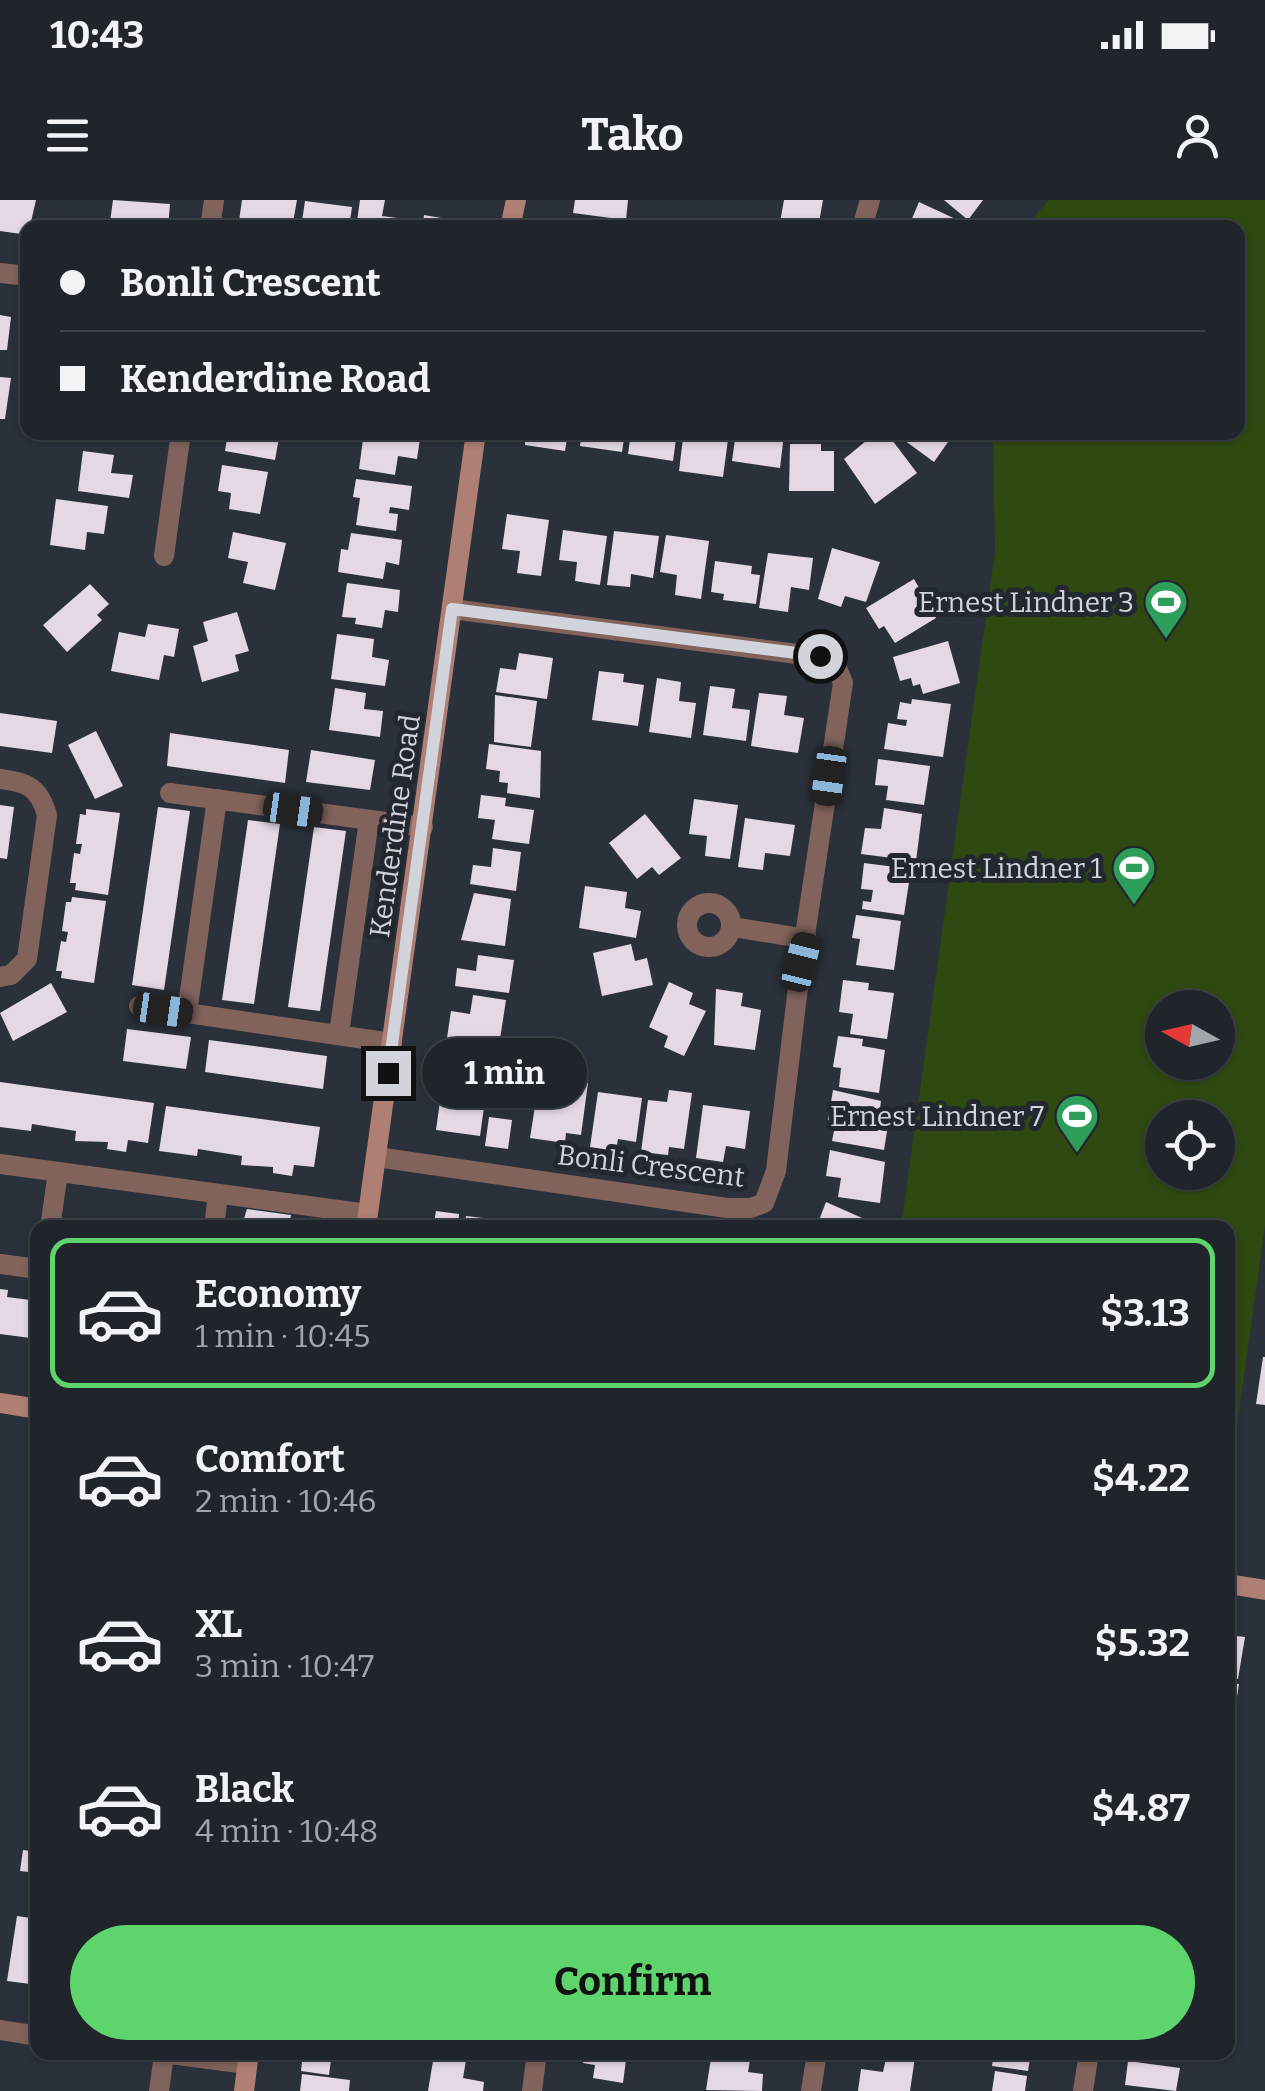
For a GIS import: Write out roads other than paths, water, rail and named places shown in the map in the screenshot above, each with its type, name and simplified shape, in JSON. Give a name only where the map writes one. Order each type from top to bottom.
[{"type":"street","points":[[164,556],[180,440]]},
{"type":"street","name":"Kenderdine Road","points":[[367,1220],[475,440]]},
{"type":"street","name":"Bonli Crescent","points":[[376,1157],[728,1208],[751,1208],[764,1202],[776,1171],[843,683],[835,664],[820,656],[452,609]]},
{"type":"street","points":[[0,779],[26,782],[42,795],[48,814],[28,959],[11,975],[0,976]]},
{"type":"street","points":[[170,793],[423,827]]},
{"type":"street","points":[[187,1013],[217,799]]},
{"type":"street","points":[[338,1034],[370,820]]},
{"type":"street","points":[[733,927],[807,939]]},
{"type":"street","points":[[138,1006],[392,1043]]},
{"type":"street","points":[[0,1164],[218,1194],[361,1220]]},
{"type":"street","points":[[51,1220],[58,1172]]},
{"type":"street","points":[[215,1220],[218,1194]]},
{"type":"street","points":[[0,1264],[30,1268]]},
{"type":"street","points":[[0,1403],[30,1408]]},
{"type":"street","points":[[1235,1585],[1265,1590]]},
{"type":"street","points":[[0,2030],[30,2035]]},
{"type":"street","points":[[159,2091],[163,2060]]},
{"type":"street","points":[[244,2091],[248,2060]]},
{"type":"street","points":[[532,2091],[536,2060]]},
{"type":"street","points":[[811,2091],[815,2060]]},
{"type":"street","points":[[1083,2091],[1088,2060]]},
{"type":"place","name":"Ernest Lindner 3","points":[[1166,640]]},
{"type":"place","name":"Ernest Lindner 1","points":[[1134,906]]},
{"type":"place","name":"Ernest Lindner 7","points":[[1077,1154]]}]
